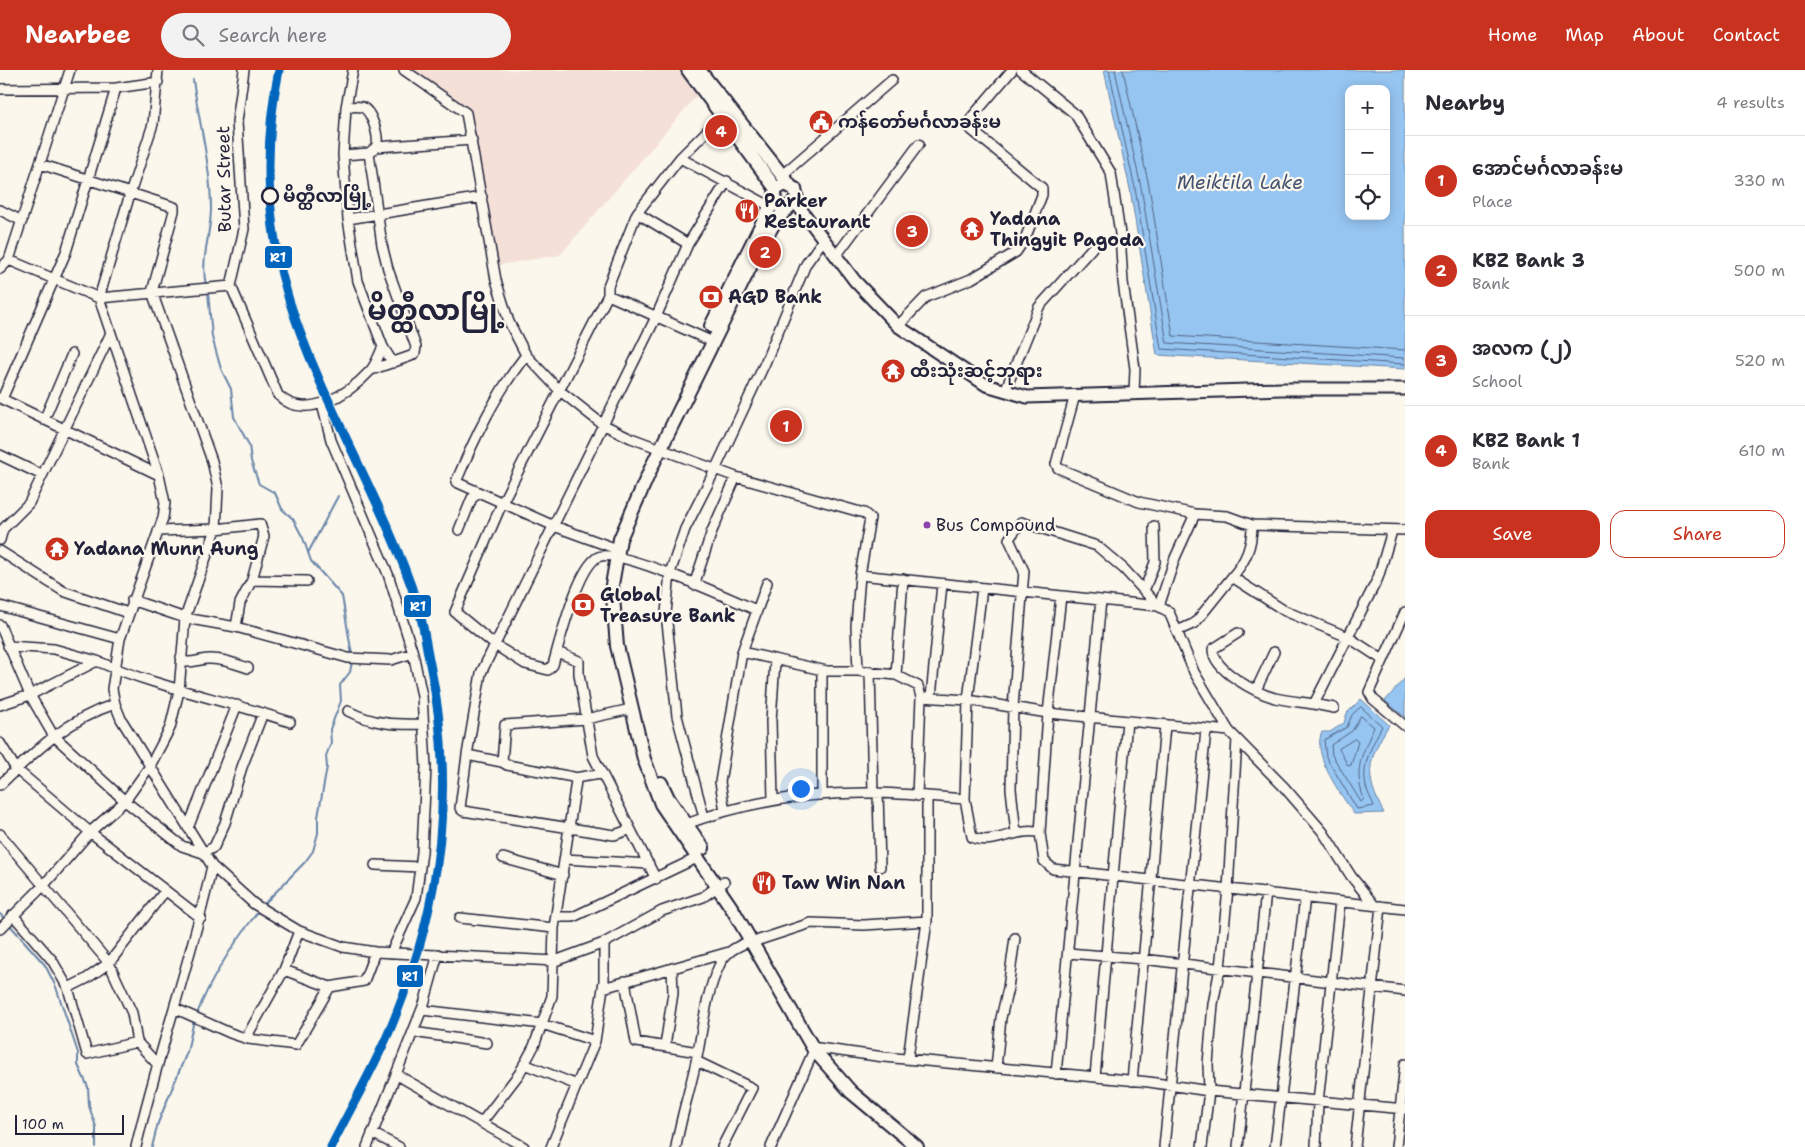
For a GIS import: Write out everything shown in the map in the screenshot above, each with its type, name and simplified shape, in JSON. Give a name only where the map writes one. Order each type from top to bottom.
[{"type":"highway","points":[[688,70],[779,206],[791,205]]},
{"type":"highway","points":[[699,70],[785,180],[797,192],[791,205],[776,220],[709,340]]},
{"type":"highway","points":[[721,884],[699,857],[656,774],[638,709],[629,689],[617,646],[612,585],[613,552],[657,447],[709,340],[774,198],[785,180]]},
{"type":"highway","points":[[629,689],[631,709],[644,759],[662,804],[683,825],[721,884],[755,940],[817,1052],[850,1092],[917,1147]]},
{"type":"main road","points":[[791,205],[823,240],[854,281],[898,326],[986,385],[1005,391],[1027,397],[1282,389],[1405,389]]},
{"type":"street","points":[[0,269],[9,260],[70,70]]},
{"type":"street","points":[[158,70],[153,124],[99,298],[110,335],[160,474],[165,502],[158,531],[132,600],[120,640],[112,689],[121,719],[203,853],[212,866],[254,904],[299,931],[344,946],[391,953],[555,961],[604,943],[662,911],[703,897],[721,884]]},
{"type":"street","name":"Butar Street","points":[[231,286],[244,230],[238,122],[244,70]]},
{"type":"street","points":[[354,70],[346,107],[343,155],[348,219],[358,281],[383,347],[393,363]]},
{"type":"street","points":[[404,70],[466,112],[496,280],[509,322],[526,355],[559,390],[602,424],[657,447],[736,478],[864,513],[870,518],[870,529],[860,575],[856,626],[858,671]]},
{"type":"street","points":[[898,326],[926,297],[971,279],[1016,252],[1025,239],[1042,195],[1042,188],[968,127],[972,117],[1012,70]]},
{"type":"street","points":[[1021,70],[1075,114],[1111,173],[1120,234],[1135,369],[1134,393]]},
{"type":"street","points":[[785,180],[892,80]]},
{"type":"street","points":[[0,89],[116,88],[158,82]]},
{"type":"street","points":[[116,88],[90,180],[55,279],[1,398],[63,430],[160,474]]},
{"type":"street","points":[[9,260],[99,298],[231,286],[278,394],[296,406],[322,404],[354,384],[371,370],[411,356],[415,353],[416,348],[388,269],[382,245],[373,150],[378,143],[375,130],[367,110],[362,107],[346,107]]},
{"type":"street","points":[[613,552],[597,558],[582,574],[553,665],[548,670],[525,664],[495,645],[455,612],[503,501],[608,295],[608,286],[636,213],[680,158],[721,117]]},
{"type":"street","points":[[343,155],[373,150],[472,140]]},
{"type":"street","points":[[836,256],[919,144]]},
{"type":"street","points":[[680,158],[726,181],[774,198]]},
{"type":"street","points":[[0,929],[44,885],[90,832],[126,800],[150,766],[170,728],[179,691],[185,618],[216,529],[218,488],[212,461],[152,292],[174,207],[40,164]]},
{"type":"street","points":[[629,830],[614,835],[462,811],[460,808],[467,756],[481,673],[656,317],[688,244],[726,181]]},
{"type":"street","points":[[348,219],[482,197]]},
{"type":"street","points":[[0,210],[22,221]]},
{"type":"street","points":[[636,213],[688,244]]},
{"type":"street","points":[[704,817],[677,716],[666,613],[670,573],[685,529],[765,363],[806,264],[823,240]]},
{"type":"street","points":[[1005,391],[1039,307],[1092,248]]},
{"type":"street","points":[[608,295],[709,340]]},
{"type":"street","points":[[0,540],[2,528],[29,503],[110,335]]},
{"type":"street","points":[[371,370],[383,347]]},
{"type":"street","points":[[44,420],[72,354]]},
{"type":"street","points":[[526,355],[510,375],[492,406],[456,482],[503,501],[613,552],[670,573],[694,585],[756,610]]},
{"type":"street","points":[[1075,394],[1056,460],[1058,468],[1140,502],[1195,514],[1227,516],[1252,525],[1405,530]]},
{"type":"street","points":[[322,404],[332,440],[388,574],[413,653],[422,696],[426,768],[420,867],[416,898],[391,953]]},
{"type":"street","points":[[0,455],[42,474]]},
{"type":"street","points":[[694,585],[712,531],[736,478]]},
{"type":"street","points":[[459,530],[472,498],[480,492]]},
{"type":"street","points":[[1158,606],[1175,558],[1195,514]]},
{"type":"street","points":[[1016,833],[1011,789],[1013,707],[1024,571],[1010,539],[1021,522],[1097,546],[1124,569],[1158,606],[1169,612],[1194,672],[1229,731],[1284,787],[1322,832],[1351,876],[1377,906],[1372,986],[1355,1147]]},
{"type":"street","points":[[158,531],[216,529],[260,524],[264,536],[252,580],[240,603],[236,628]]},
{"type":"street","points":[[1177,632],[1195,623],[1242,565],[1252,543],[1252,525]]},
{"type":"street","points":[[1144,591],[1155,562],[1154,526]]},
{"type":"street","points":[[1314,704],[1378,578],[1392,531]]},
{"type":"street","points":[[0,551],[63,592],[128,613]]},
{"type":"street","points":[[860,575],[1158,606]]},
{"type":"street","points":[[1232,577],[1285,611],[1348,637],[1383,660]]},
{"type":"street","points":[[896,675],[903,579]]},
{"type":"street","points":[[252,580],[307,581]]},
{"type":"street","points":[[725,811],[720,782],[742,652],[767,583]]},
{"type":"street","points":[[917,796],[926,697],[942,584]]},
{"type":"street","points":[[982,588],[968,700],[965,799],[972,837],[984,840],[1016,833],[1040,833]]},
{"type":"street","points":[[1061,596],[1048,713],[1040,833],[1044,861],[1053,869],[1075,873],[1266,892],[1405,909]]},
{"type":"street","points":[[132,600],[185,618],[236,628],[348,658],[391,660],[413,653]]},
{"type":"street","points":[[1056,1074],[1100,600]]},
{"type":"street","points":[[0,606],[120,640]]},
{"type":"street","points":[[1405,612],[1369,692],[1373,699],[1405,726]]},
{"type":"street","points":[[0,625],[30,695],[53,736],[182,846],[203,853],[214,847],[226,823],[242,767],[263,713]]},
{"type":"street","points":[[1238,633],[1213,649],[1213,654],[1224,670],[1243,684],[1274,698],[1334,708]]},
{"type":"street","points":[[8,646],[54,650],[97,661],[179,691],[237,705],[290,722]]},
{"type":"street","points":[[556,652],[579,661],[586,720],[593,756],[629,830],[656,879]]},
{"type":"street","points":[[742,652],[775,661],[822,670],[870,671],[896,675],[918,686],[926,697],[968,700],[1048,713],[1229,731]]},
{"type":"street","points":[[1256,690],[1274,652]]},
{"type":"street","points":[[181,657],[185,662],[195,664],[208,659],[230,662],[248,668]]},
{"type":"street","points":[[0,706],[30,695],[97,661]]},
{"type":"street","points":[[773,799],[771,721],[775,661]]},
{"type":"street","points":[[822,670],[822,794]]},
{"type":"street","points":[[870,671],[880,867]]},
{"type":"street","points":[[0,785],[53,736],[91,712],[115,704]]},
{"type":"street","points":[[188,828],[237,705]]},
{"type":"street","points":[[502,762],[505,725],[586,720],[631,709]]},
{"type":"street","points":[[348,711],[376,722],[395,725],[423,724]]},
{"type":"street","points":[[1095,1077],[1127,721]]},
{"type":"street","points":[[1132,1081],[1165,726]]},
{"type":"street","points":[[1164,1147],[1184,964],[1206,730]]},
{"type":"street","points":[[1202,1147],[1209,1091],[1210,1034],[1220,968],[1228,889],[1237,739]]},
{"type":"street","points":[[0,743],[16,769],[90,832],[201,918]]},
{"type":"street","points":[[467,756],[574,778],[601,774]]},
{"type":"street","points":[[482,1122],[524,1064],[534,1046],[552,996],[555,961],[554,928],[576,781],[574,778]]},
{"type":"street","points":[[683,825],[704,817],[773,799],[822,794],[875,793],[965,799]]},
{"type":"street","points":[[908,1058],[927,921],[927,797]]},
{"type":"street","points":[[0,834],[109,963],[132,1013],[137,1042],[158,1065]]},
{"type":"street","points":[[556,917],[574,917],[699,857]]},
{"type":"street","points":[[503,858],[563,875]]},
{"type":"street","points":[[565,859],[649,864]]},
{"type":"street","points":[[375,865],[420,867]]},
{"type":"street","points":[[136,1147],[201,918],[212,866]]},
{"type":"street","points":[[68,988],[86,979],[109,963],[165,891]]},
{"type":"street","points":[[1238,1147],[1266,892]]},
{"type":"street","points":[[1275,1147],[1279,1098],[1284,1076],[1305,897]]},
{"type":"street","points":[[1316,1147],[1318,1102],[1333,983],[1340,902]]},
{"type":"street","points":[[13,915],[52,960],[68,988],[87,1054],[137,1042]]},
{"type":"street","points":[[460,918],[554,928]]},
{"type":"street","points":[[603,988],[729,952],[755,940],[811,923],[864,925],[927,921]]},
{"type":"street","points":[[246,1038],[284,970],[299,931]]},
{"type":"street","points":[[996,1068],[1001,1018],[1008,988],[1015,938]]},
{"type":"street","points":[[551,1147],[595,1041],[603,988],[604,943]]},
{"type":"street","points":[[284,970],[330,988],[364,981],[375,952]]},
{"type":"street","points":[[676,1147],[712,984],[719,965],[729,952]]},
{"type":"street","points":[[1068,953],[1143,959],[1405,991]]},
{"type":"street","points":[[367,1147],[422,1010],[438,954]]},
{"type":"street","points":[[665,1046],[673,993],[672,968]]},
{"type":"street","points":[[625,982],[636,1042],[665,1046],[697,1056],[752,1088],[722,1147]]},
{"type":"street","points":[[174,1008],[230,1033],[246,1038],[296,1045],[330,988]]},
{"type":"street","points":[[422,1010],[542,1024],[595,1041]]},
{"type":"street","points":[[413,1032],[486,1042]]},
{"type":"street","points":[[771,1147],[817,1052],[908,1058],[1132,1081],[1244,1095],[1403,1109]]},
{"type":"street","points":[[524,1064],[577,1086]]},
{"type":"street","points":[[1396,1147],[1403,1109],[1405,1064]]},
{"type":"street","points":[[397,1075],[524,1147]]},
{"type":"street","points":[[372,1133],[399,1147]]},
{"type":"shaded area","points":[[409,70],[678,70],[698,94],[560,255],[499,265],[467,109]]},
{"type":"water","name":"Meiktila Lake","points":[[1104,70],[1405,70],[1405,369],[1157,355],[1130,189]]},
{"type":"water","points":[[1405,678],[1405,717],[1385,701]]},
{"type":"water","points":[[1361,699],[1389,725],[1376,748],[1371,768],[1373,789],[1384,813],[1354,814],[1329,774],[1321,752],[1320,741],[1322,732],[1330,732],[1344,723],[1347,713]]},
{"type":"waterway","points":[[193,80],[207,160],[210,193],[211,218],[204,266],[206,285]]},
{"type":"waterway","points":[[208,292],[212,337],[221,369],[231,389],[234,417],[249,445],[251,461],[259,484],[275,493],[282,509],[293,519],[303,538],[311,561],[342,596],[352,655]]},
{"type":"waterway","points":[[308,553],[338,496]]},
{"type":"waterway","points":[[265,903],[305,862],[313,851],[318,833],[318,817],[327,767],[326,756],[331,743],[330,729],[341,701],[340,685],[350,672],[352,662]]},
{"type":"waterway","points":[[197,1014],[223,961],[257,913]]},
{"type":"waterway","points":[[0,914],[5,919]]},
{"type":"waterway","points":[[9,924],[45,965],[56,987],[78,1053],[78,1065],[88,1087],[89,1106],[96,1127],[96,1147]]},
{"type":"waterway","points":[[152,1147],[158,1123],[187,1052],[194,1020]]},
{"type":"transit line","name":"R1","points":[[279,70],[271,128],[269,186],[275,244],[281,272],[289,300],[318,377],[387,527],[417,603],[437,706],[442,752],[440,842],[424,931],[394,1020],[372,1068],[331,1147]]},
{"type":"place","name":"ကန်တော်မင်္ဂလာခန်းမ","points":[[821,122]]},
{"type":"place","name":"KBZ Bank 1","points":[[721,131]]},
{"type":"place","name":"မိတ္ထီလာမြို့","points":[[270,196]]},
{"type":"place","name":"Parker Restaurant","points":[[747,211]]},
{"type":"place","name":"Yadana Thingyit Pagoda","points":[[972,229]]},
{"type":"place","name":"အလက (၂)","points":[[912,231]]},
{"type":"place","name":"KBZ Bank 3","points":[[765,252]]},
{"type":"place","name":"AGD Bank","points":[[711,297]]},
{"type":"place","name":"ထီးသုံးဆင့်ဘုရား","points":[[893,371]]},
{"type":"place","name":"အောင်မင်္ဂလာခန်းမ","points":[[786,426]]},
{"type":"place","name":"Bus Compound","points":[[927,525]]},
{"type":"place","name":"Yadana Munn Aung","points":[[57,549]]},
{"type":"place","name":"Global Treasure Bank","points":[[583,605]]},
{"type":"place","name":"Taw Win Nan","points":[[764,883]]},
{"type":"district","name":"မိတ္ထီလာမြို့","points":[[436,310]]}]
